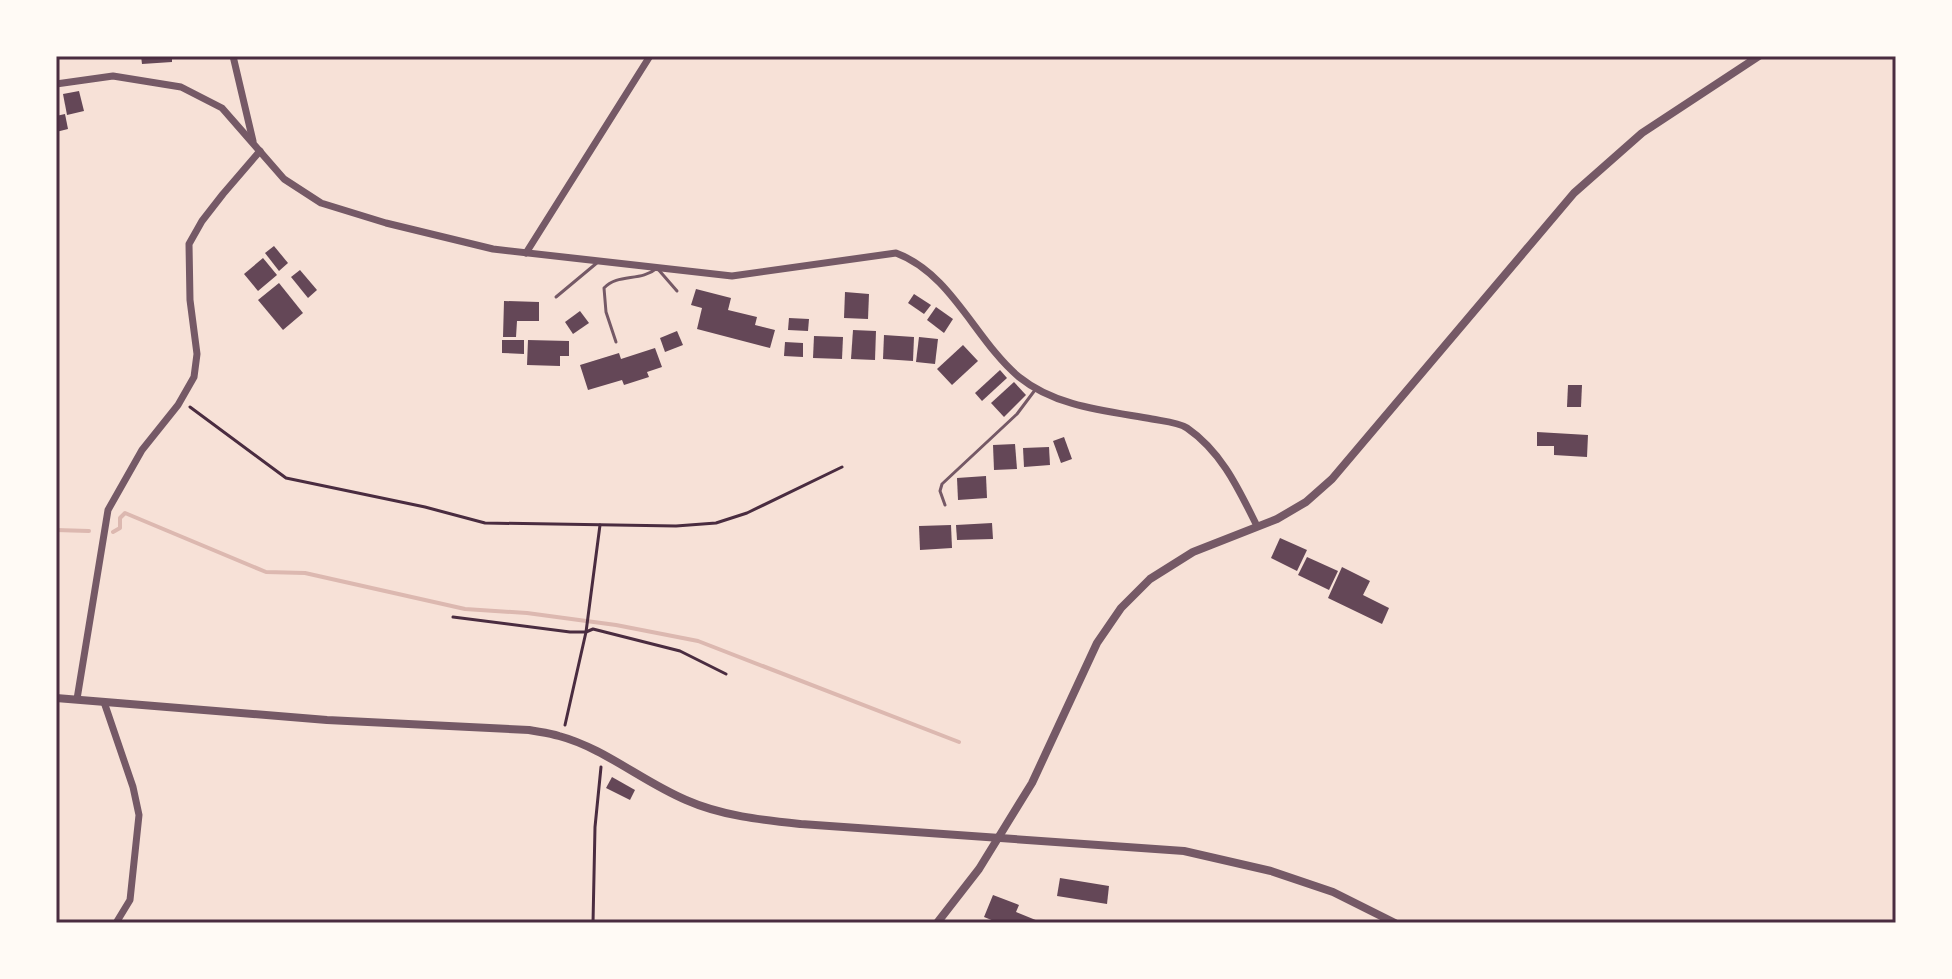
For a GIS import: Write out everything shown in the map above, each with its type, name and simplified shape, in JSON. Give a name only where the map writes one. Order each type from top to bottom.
[{"type":"street","points":[[233,56],[253,143]]},
{"type":"street","points":[[526,253],[650,56]]},
{"type":"street","points":[[937,923],[979,869],[1032,783],[1097,643],[1121,608],[1150,579],[1193,552],[1306,502],[1332,479],[1574,193],[1642,133],[1759,56]]},
{"type":"street","points":[[56,84],[113,76],[181,87],[222,108],[284,179],[321,203],[401,227],[493,249],[732,276],[896,253],[914,260],[931,273],[994,351],[1021,378],[1084,408],[1185,426],[1219,458],[1257,526]]},
{"type":"street","points":[[77,699],[108,510],[142,450],[182,400],[194,377],[197,354],[190,300],[189,244],[209,212],[260,151]]},
{"type":"street","points":[[56,698],[327,720],[529,730],[561,736],[689,802],[741,817],[1184,851],[1284,875],[1333,892],[1395,923]]},
{"type":"street","points":[[104,702],[133,787],[139,815],[130,900],[116,923]]},
{"type":"lane","points":[[556,297],[598,262]]},
{"type":"lane","points":[[616,342],[606,312],[604,288],[610,281],[648,276],[657,268],[677,291]]},
{"type":"lane","points":[[945,505],[940,491],[942,484],[1017,414],[1038,387]]},
{"type":"path","points":[[182,400],[286,478],[485,523],[697,526],[747,513],[842,467]]},
{"type":"path","points":[[561,736],[568,720],[586,632],[600,525]]},
{"type":"path","points":[[453,617],[570,632],[593,629],[680,651],[726,674]]},
{"type":"path","points":[[593,923],[595,827],[602,755]]},
{"type":"building","points":[[141,56],[172,56],[172,62],[142,64]]},
{"type":"building","points":[[79,91],[84,111],[67,115],[63,94]]},
{"type":"building","points":[[65,114],[68,129],[56,132],[56,116]]},
{"type":"building","points":[[274,246],[288,263],[279,271],[265,253]]},
{"type":"building","points":[[263,258],[277,275],[258,291],[244,274]]},
{"type":"building","points":[[300,270],[317,290],[308,298],[291,277]]},
{"type":"building","points":[[279,283],[303,313],[283,330],[258,300]]},
{"type":"building","points":[[696,289],[731,298],[728,310],[757,317],[755,325],[775,330],[770,348],[697,329],[702,308],[691,305]]},
{"type":"building","points":[[845,292],[869,294],[868,319],[844,318]]},
{"type":"building","points":[[914,294],[931,305],[924,314],[908,303]]},
{"type":"building","points":[[504,301],[539,302],[539,321],[517,321],[516,337],[503,337]]},
{"type":"building","points":[[936,307],[953,319],[944,333],[927,320]]},
{"type":"building","points":[[580,311],[589,323],[573,334],[565,322]]},
{"type":"building","points":[[789,318],[809,319],[808,331],[788,330]]},
{"type":"building","points":[[853,330],[876,331],[875,360],[851,359]]},
{"type":"building","points":[[677,331],[683,345],[665,352],[660,338]]},
{"type":"building","points":[[884,335],[914,337],[913,361],[883,359]]},
{"type":"building","points":[[814,336],[843,337],[842,359],[813,358]]},
{"type":"building","points":[[919,337],[938,339],[935,364],[916,362]]},
{"type":"building","points":[[502,340],[524,340],[524,354],[502,353]]},
{"type":"building","points":[[528,340],[569,341],[569,356],[560,356],[560,366],[527,365]]},
{"type":"building","points":[[785,342],[803,343],[803,357],[784,356]]},
{"type":"building","points":[[963,345],[978,361],[952,385],[937,369]]},
{"type":"building","points":[[655,348],[662,367],[647,372],[649,377],[624,385],[622,380],[588,390],[580,365],[619,353],[621,359]]},
{"type":"building","points":[[1000,370],[1007,378],[982,401],[975,393]]},
{"type":"building","points":[[1014,382],[1026,395],[1004,417],[991,403]]},
{"type":"building","points":[[1568,385],[1582,385],[1581,407],[1567,407]]},
{"type":"building","points":[[1537,432],[1588,435],[1587,457],[1554,455],[1554,446],[1537,446]]},
{"type":"building","points":[[1064,437],[1072,459],[1061,463],[1053,441]]},
{"type":"building","points":[[1015,444],[1017,469],[994,470],[993,445]]},
{"type":"building","points":[[1049,447],[1050,465],[1024,467],[1023,448]]},
{"type":"building","points":[[986,476],[987,498],[958,500],[957,478]]},
{"type":"building","points":[[992,523],[993,539],[957,540],[956,525]]},
{"type":"building","points":[[951,525],[952,548],[920,550],[919,526]]},
{"type":"building","points":[[1280,538],[1307,550],[1297,571],[1271,558]]},
{"type":"building","points":[[1307,557],[1338,571],[1329,590],[1298,575]]},
{"type":"building","points":[[1342,567],[1370,581],[1363,595],[1389,608],[1382,624],[1328,598]]},
{"type":"building","points":[[612,777],[635,790],[630,800],[606,788]]},
{"type":"building","points":[[1060,878],[1109,886],[1107,904],[1057,896]]},
{"type":"building","points":[[993,895],[1019,905],[1016,912],[1043,923],[999,923],[984,917]]},
{"type":"waterway","points":[[113,532],[120,528],[120,518],[125,513],[266,572],[305,573],[465,609],[527,613],[616,625],[698,641],[959,742]]},
{"type":"waterway","points":[[56,530],[89,531]]}]
